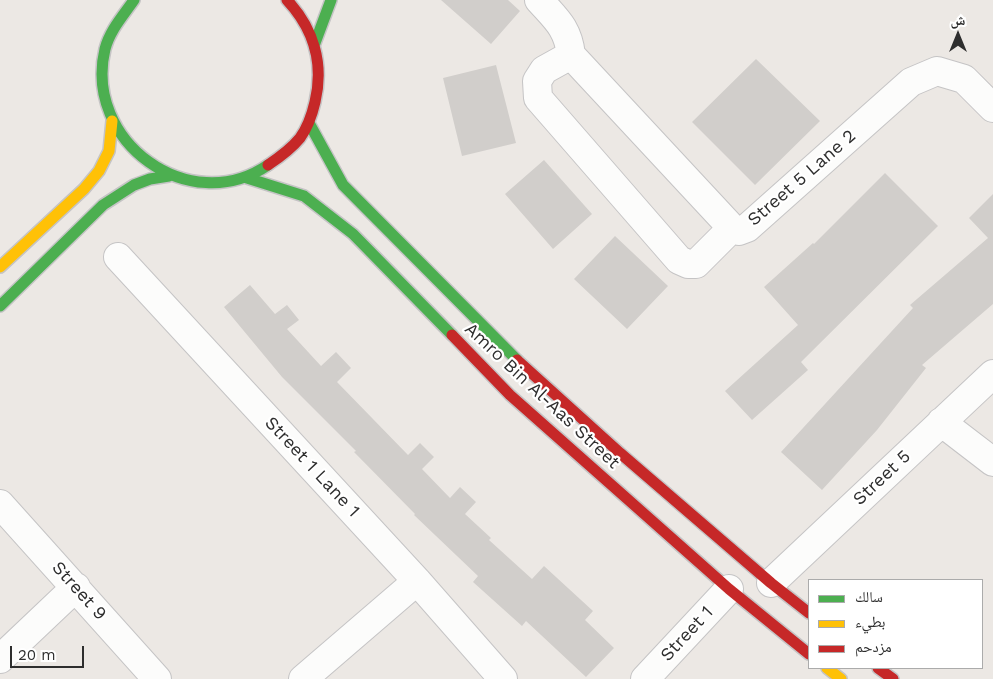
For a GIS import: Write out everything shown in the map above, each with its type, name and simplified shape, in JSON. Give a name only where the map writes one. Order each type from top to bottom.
[{"type":"main road","points":[[134,0],[112,31],[104,53],[102,76],[104,99],[112,121],[126,144],[146,163],[169,176],[208,184],[246,178],[272,166],[293,147],[309,123],[319,84],[315,43],[297,10],[287,0]]},
{"type":"main road","points":[[315,43],[331,0]]},
{"type":"main road","points":[[111,16],[112,31]]},
{"type":"main road","points":[[0,268],[84,189],[99,171],[109,151],[112,121]]},
{"type":"main road","name":"Amro Bin Al-Aas Street","points":[[309,123],[343,185],[529,372],[620,453],[771,583],[808,612]]},
{"type":"main road","points":[[0,306],[103,205],[122,190],[139,181],[169,176]]},
{"type":"main road","name":"Amro Bin Al-Aas Street","points":[[246,178],[304,196],[353,234],[510,395],[729,590],[808,653]]},
{"type":"main road","points":[[828,669],[841,679]]},
{"type":"main road","points":[[879,669],[893,679]]},
{"type":"street","name":"Street 5 Lane 2","points":[[539,0],[560,23],[569,40],[571,55],[732,228],[739,231],[747,228],[911,82],[937,71],[964,79],[993,108]]},
{"type":"street","points":[[571,55],[544,70],[537,81],[538,98],[679,260],[688,264],[696,264],[732,228]]},
{"type":"street","name":"Street 1 Lane 1","points":[[118,257],[417,581],[503,679]]},
{"type":"street","name":"Street 5","points":[[771,583],[993,374]]},
{"type":"street","points":[[941,422],[993,462]]},
{"type":"street","name":"Street 9","points":[[0,504],[157,679]]},
{"type":"street","points":[[303,679],[417,581]]},
{"type":"street","points":[[0,658],[76,587]]},
{"type":"street","name":"Street 1","points":[[645,679],[729,590]]},
{"type":"building","points":[[441,0],[508,0],[520,11],[491,44]]},
{"type":"building","points":[[756,59],[820,121],[755,185],[692,122]]},
{"type":"building","points":[[496,65],[516,143],[462,156],[443,78]]},
{"type":"building","points":[[544,160],[592,214],[553,249],[505,194]]},
{"type":"building","points":[[885,173],[938,226],[801,362],[808,370],[752,420],[725,391],[798,325],[764,287],[814,244]]},
{"type":"building","points":[[993,194],[993,304],[922,365],[926,368],[877,430],[822,490],[781,452],[913,308],[910,305],[988,238],[969,218]]},
{"type":"building","points":[[615,236],[668,286],[627,329],[574,279]]},
{"type":"building","points":[[250,285],[275,314],[287,305],[299,320],[287,329],[321,366],[336,352],[351,368],[337,382],[408,455],[420,443],[434,457],[422,469],[450,498],[460,487],[476,502],[465,514],[491,538],[489,540],[532,579],[544,566],[593,611],[585,620],[614,648],[586,677],[526,621],[522,626],[473,582],[478,576],[414,515],[354,452],[356,451],[282,377],[224,307]]},
{"type":"traffic: fast","points":[[134,0],[117,23],[107,42],[102,83],[110,114],[126,140],[149,162],[176,176],[206,183],[237,179],[268,165]]},
{"type":"traffic: fast","points":[[315,43],[331,0]]},
{"type":"traffic: fast","points":[[309,123],[343,185],[517,360]]},
{"type":"traffic: fast","points":[[0,306],[103,205],[134,185],[150,179],[169,176]]},
{"type":"traffic: fast","points":[[247,178],[304,196],[353,234],[452,335]]},
{"type":"traffic: slow","points":[[0,267],[84,189],[99,171],[109,151],[112,121]]},
{"type":"traffic: slow","points":[[828,669],[841,679]]},
{"type":"traffic: jam","points":[[268,165],[297,142],[303,134],[311,116],[317,88],[317,61],[310,35],[304,23],[287,0]]},
{"type":"traffic: jam","points":[[452,335],[510,395],[729,589],[808,653]]},
{"type":"traffic: jam","points":[[517,360],[620,453],[771,583],[808,612]]},
{"type":"traffic: jam","points":[[879,669],[893,679]]}]
